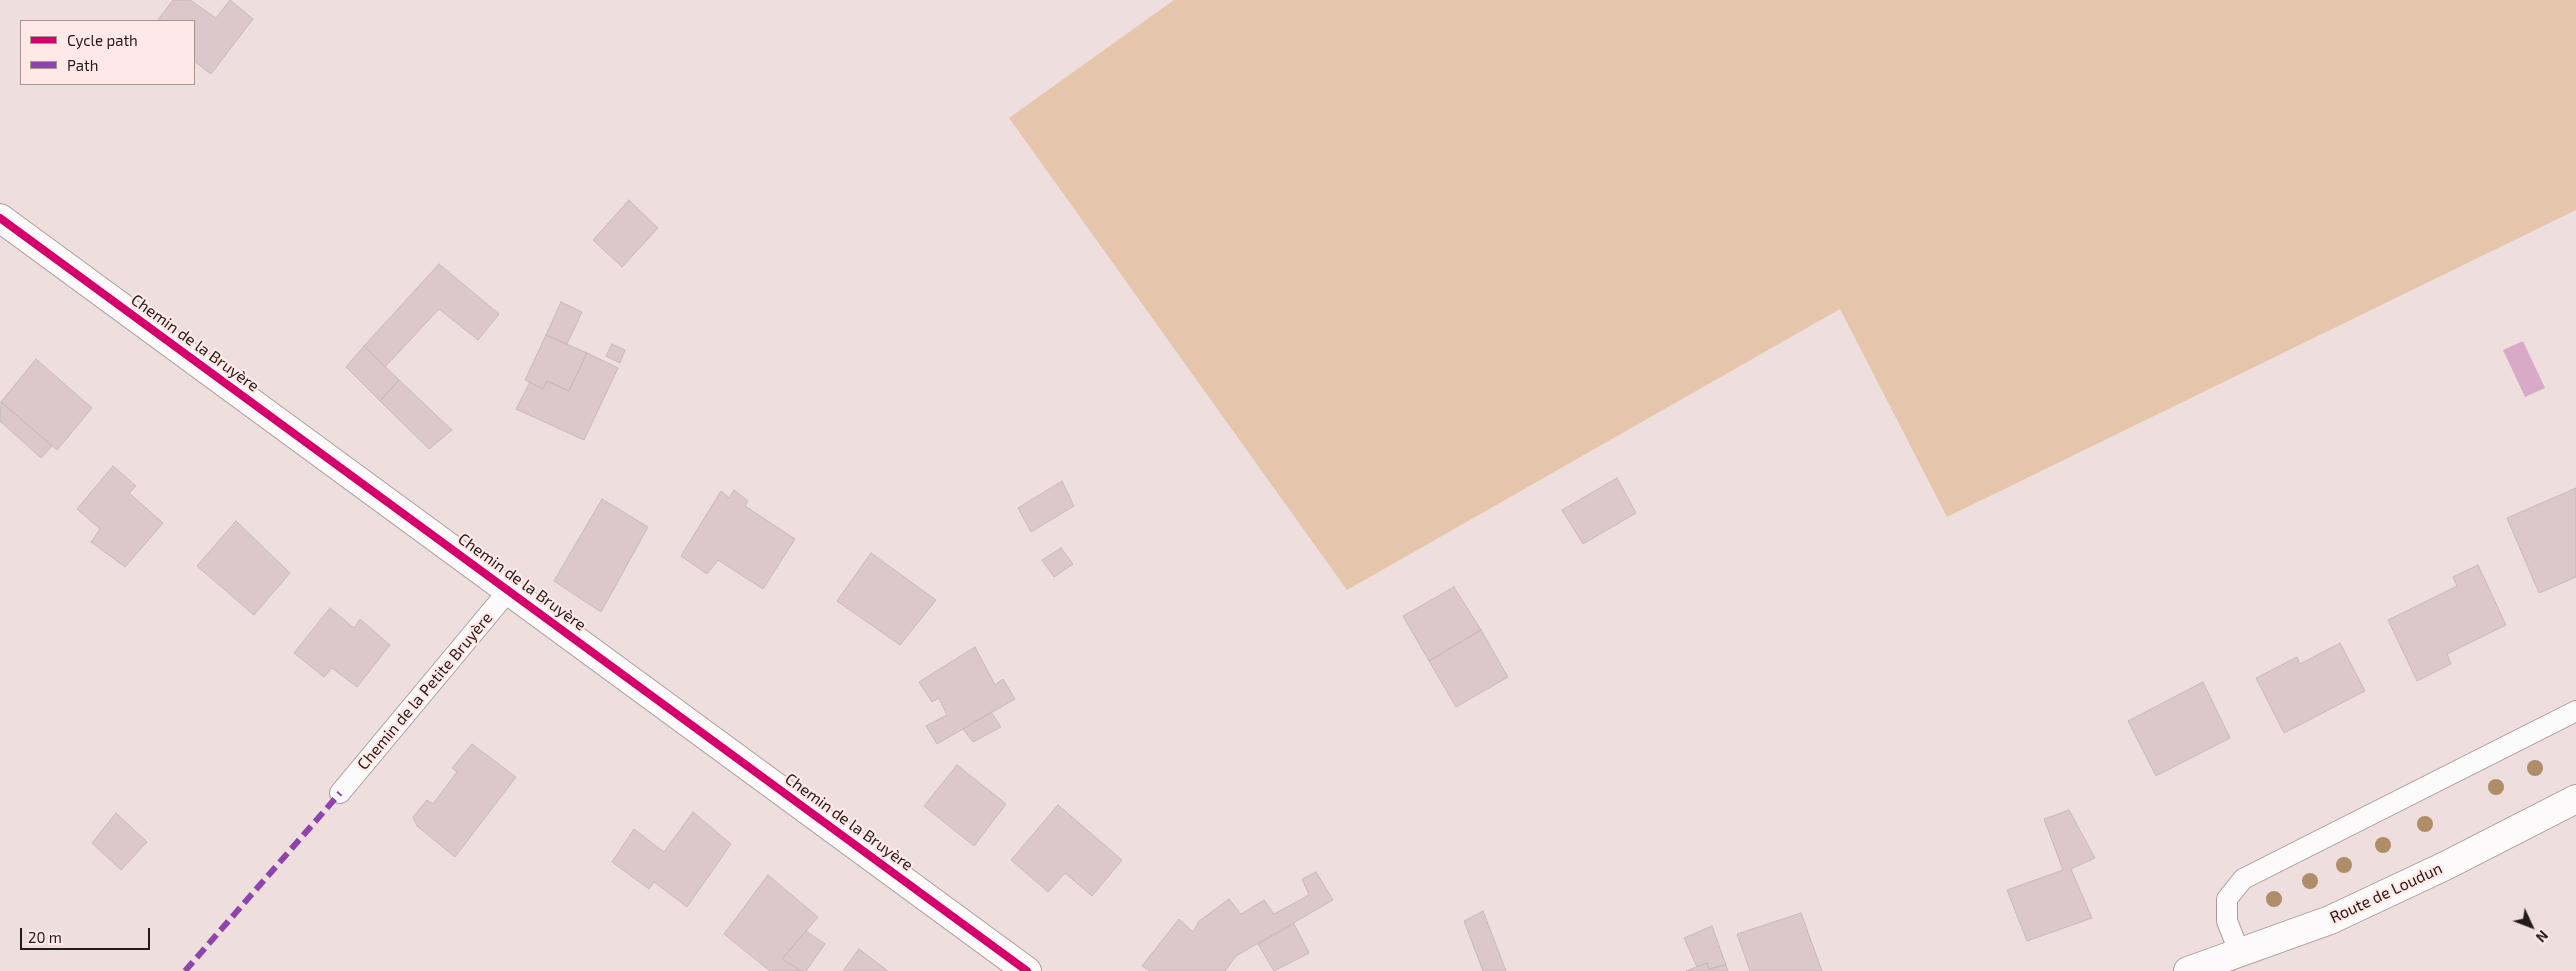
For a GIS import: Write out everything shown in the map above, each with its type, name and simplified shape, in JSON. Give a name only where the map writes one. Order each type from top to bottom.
[{"type":"street","name":"Chemin de la Bruyère","points":[[0,218],[1027,971]]},
{"type":"street","name":"Route de Loudun","points":[[2188,971],[2240,954],[2330,920],[2445,866],[2576,799]]},
{"type":"lane","name":"Chemin de la Petite Bruyère","points":[[340,793],[509,590]]},
{"type":"lane","points":[[2240,954],[2227,922],[2227,899],[2243,879],[2576,712]]},
{"type":"shaded area","points":[[1174,0],[2576,0],[2576,210],[1947,517],[1840,309],[1347,590],[1009,118]]},
{"type":"shaded area","points":[[2523,341],[2545,388],[2525,397],[2503,350]]},
{"type":"building","points":[[173,0],[190,0],[216,18],[230,0],[253,19],[211,74],[195,62],[195,20],[158,20]]},
{"type":"building","points":[[629,200],[658,228],[622,267],[593,240]]},
{"type":"building","points":[[439,264],[499,314],[478,340],[439,309],[385,367],[364,346]]},
{"type":"building","points":[[561,302],[582,312],[567,344],[546,335]]},
{"type":"building","points":[[546,335],[587,353],[569,391],[547,381],[543,389],[525,380]]},
{"type":"building","points":[[612,344],[625,350],[620,363],[606,356]]},
{"type":"building","points":[[364,346],[399,380],[380,401],[346,367]]},
{"type":"building","points":[[587,353],[618,368],[584,440],[516,409],[530,382],[543,389],[547,381],[569,391]]},
{"type":"building","points":[[36,359],[92,408],[57,450],[1,402]]},
{"type":"building","points":[[399,380],[452,430],[429,449],[380,401]]},
{"type":"building","points":[[1,402],[52,446],[41,458],[0,421]]},
{"type":"building","points":[[113,466],[136,486],[129,493],[163,523],[125,567],[91,542],[100,529],[77,509]]},
{"type":"building","points":[[1617,478],[1636,513],[1583,544],[1562,510]]},
{"type":"building","points":[[1062,481],[1074,506],[1031,532],[1018,508]]},
{"type":"building","points":[[2576,488],[2576,577],[2539,593],[2507,518]]},
{"type":"building","points":[[734,490],[748,501],[745,506],[795,539],[763,589],[718,560],[707,574],[681,556],[721,491],[729,498]]},
{"type":"building","points":[[602,499],[648,527],[601,612],[554,581]]},
{"type":"building","points":[[236,521],[290,573],[254,615],[197,566]]},
{"type":"building","points":[[1061,548],[1073,564],[1054,577],[1042,560]]},
{"type":"building","points":[[871,553],[936,600],[900,645],[837,601]]},
{"type":"building","points":[[2478,565],[2506,625],[2447,654],[2451,664],[2417,681],[2388,620],[2457,586],[2453,577]]},
{"type":"building","points":[[1454,587],[1481,630],[1429,661],[1403,616]]},
{"type":"building","points":[[330,608],[354,628],[360,619],[390,645],[357,687],[332,668],[324,677],[294,653]]},
{"type":"building","points":[[1481,630],[1508,677],[1456,707],[1429,661]]},
{"type":"building","points":[[2340,643],[2365,691],[2284,733],[2256,678],[2297,657],[2300,664]]},
{"type":"building","points":[[975,647],[995,685],[1003,679],[1015,699],[937,744],[926,726],[947,715],[939,698],[932,702],[919,682]]},
{"type":"building","points":[[2203,682],[2230,738],[2156,776],[2128,721]]},
{"type":"building","points":[[991,712],[1001,727],[973,742],[963,729]]},
{"type":"building","points":[[472,744],[516,777],[455,857],[417,826],[413,817],[427,800],[433,804],[457,772],[452,768]]},
{"type":"building","points":[[957,765],[1006,804],[974,846],[924,806]]},
{"type":"building","points":[[1058,805],[1122,860],[1092,896],[1065,873],[1048,892],[1011,860]]},
{"type":"building","points":[[2069,810],[2095,858],[2071,869],[2092,918],[2027,941],[2007,890],[2063,870],[2044,819]]},
{"type":"building","points":[[693,812],[731,844],[687,907],[654,882],[649,889],[612,862],[634,829],[664,852]]},
{"type":"building","points":[[116,813],[147,842],[121,870],[92,843]]},
{"type":"building","points":[[1316,872],[1333,900],[1236,956],[1225,971],[1150,971],[1142,966],[1179,919],[1193,932],[1199,921],[1229,899],[1241,914],[1264,900],[1274,914],[1309,895],[1302,879]]},
{"type":"building","points":[[768,875],[818,917],[782,959],[801,971],[770,971],[724,934]]},
{"type":"building","points":[[1483,911],[1506,971],[1483,971],[1464,921]]},
{"type":"building","points":[[1801,913],[1822,971],[1750,971],[1737,934]]},
{"type":"building","points":[[1294,924],[1309,953],[1274,971],[1258,944]]},
{"type":"building","points":[[1712,926],[1726,965],[1709,969],[1707,963],[1697,967],[1684,938]]},
{"type":"building","points":[[806,931],[825,944],[806,971],[801,971],[782,959]]},
{"type":"building","points":[[859,949],[888,971],[843,971]]},
{"type":"building","points":[[1707,963],[1709,969],[1726,965],[1728,971],[1686,971]]},
{"type":"marked path","points":[[185,971],[340,793]]},
{"type":"cycle path","points":[[0,218],[1027,971]]}]
